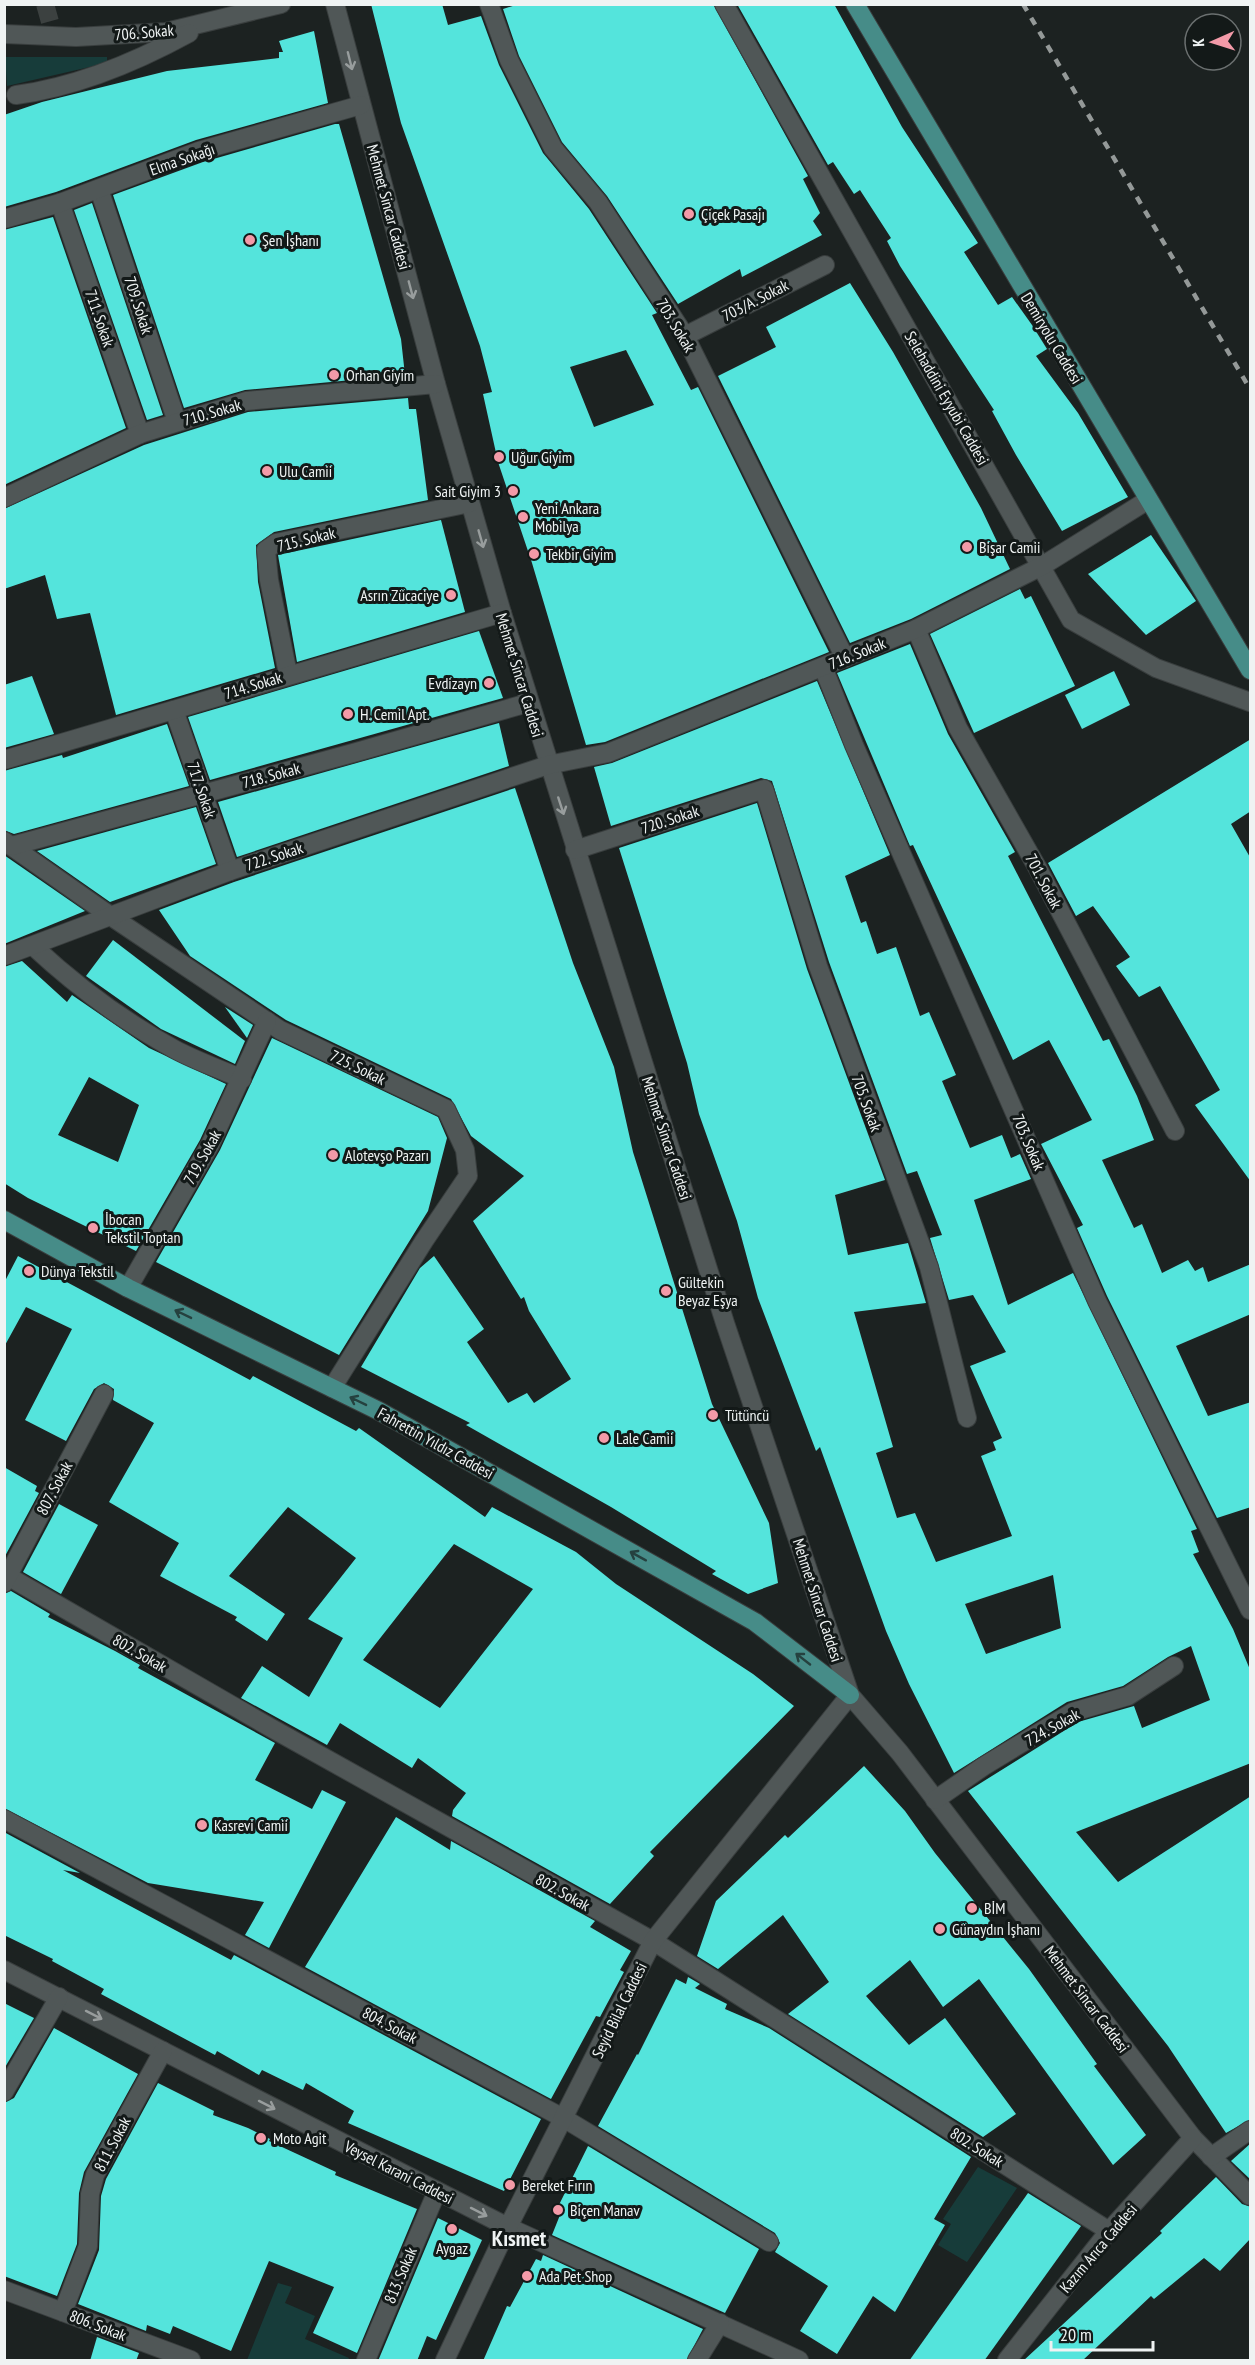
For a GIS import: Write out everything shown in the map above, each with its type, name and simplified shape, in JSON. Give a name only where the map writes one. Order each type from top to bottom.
[{"type":"main road","name":"Demiryolu Caddesi","points":[[855,4],[1251,670]]},
{"type":"main road","name":"Fahrettin Yıldız Caddesi","points":[[4,1220],[128,1288],[380,1411],[755,1622],[850,1695]]},
{"type":"street","name":"706. Sokak","points":[[4,34],[76,37],[155,33],[281,4]]},
{"type":"street","name":"Mehmet Sincar Caddesi","points":[[335,4],[436,384],[528,703],[725,1323],[850,1695],[900,1753],[1193,2138],[1251,2196]]},
{"type":"street","name":"703. Sokak","points":[[489,4],[509,60],[553,148],[598,202],[685,336],[845,658]]},
{"type":"street","name":"Selehaddini Eyyubi Caddesi","points":[[724,4],[1071,620],[1156,668],[1251,702]]},
{"type":"street","points":[[16,95],[33,93],[111,70],[209,22]]},
{"type":"street","name":"Elma Sokağı","points":[[4,219],[60,203],[199,152],[361,105]]},
{"type":"street","name":"709. Sokak","points":[[99,189],[177,422]]},
{"type":"street","name":"711. Sokak","points":[[60,203],[140,434]]},
{"type":"street","name":"703/A. Sokak","points":[[685,336],[825,265]]},
{"type":"street","name":"710. Sokak","points":[[4,498],[140,434],[246,401],[436,384]]},
{"type":"street","name":"716. Sokak","points":[[548,765],[608,753],[916,629],[1042,566],[1148,500]]},
{"type":"street","name":"715. Sokak","points":[[288,674],[269,580],[267,550],[276,543],[470,502]]},
{"type":"street","name":"714. Sokak","points":[[4,760],[502,612]]},
{"type":"street","name":"701. Sokak","points":[[916,629],[958,728],[1037,867],[1175,1131]]},
{"type":"street","name":"703. Sokak","points":[[823,667],[854,745],[1098,1301],[1251,1610]]},
{"type":"street","name":"718. Sokak","points":[[8,844],[203,793],[528,703]]},
{"type":"street","name":"717. Sokak","points":[[174,710],[230,871]]},
{"type":"street","name":"722. Sokak","points":[[4,956],[230,871],[548,765]]},
{"type":"street","name":"720. Sokak","points":[[575,850],[764,789]]},
{"type":"street","name":"705. Sokak","points":[[764,789],[818,966],[929,1267],[967,1418]]},
{"type":"street","name":"725. Sokak","points":[[8,844],[267,1022],[446,1109],[465,1150],[468,1176],[424,1241],[332,1388]]},
{"type":"street","points":[[33,946],[71,982],[117,1014],[176,1050],[242,1079]]},
{"type":"street","name":"719. Sokak","points":[[128,1288],[210,1144],[267,1022]]},
{"type":"street","name":"807. Sokak","points":[[6,1578],[104,1394]]},
{"type":"street","name":"802. Sokak","points":[[6,1578],[653,1941],[1109,2231]]},
{"type":"street","name":"724. Sokak","points":[[935,1800],[984,1766],[1073,1712],[1128,1696],[1174,1666]]},
{"type":"street","name":"Seyid Bilal Caddesi","points":[[445,2361],[508,2228],[653,1941],[850,1695]]},
{"type":"street","name":"804. Sokak","points":[[4,1819],[565,2119],[769,2242]]},
{"type":"street","name":"Veysel Karani Caddesi","points":[[4,1970],[508,2228],[799,2361]]},
{"type":"street","points":[[4,2092],[59,1997]]},
{"type":"street","name":"811. Sokak","points":[[63,2312],[88,2246],[90,2194],[95,2175],[163,2051]]},
{"type":"street","points":[[1214,2160],[1251,2130]]},
{"type":"street","name":"Kazım Arıca Caddesi","points":[[1007,2361],[1109,2231],[1193,2138]]},
{"type":"street","name":"813. Sokak","points":[[366,2361],[437,2191]]},
{"type":"street","name":"806. Sokak","points":[[4,2290],[192,2361]]},
{"type":"street","points":[[697,2361],[720,2323]]},
{"type":"shaded area","points":[[5,57],[107,57],[107,63],[7,86]]},
{"type":"shaded area","points":[[978,2167],[1017,2188],[967,2262],[938,2245],[951,2224],[943,2219]]},
{"type":"shaded area","points":[[278,2283],[292,2287],[285,2303],[315,2316],[305,2339],[349,2358],[348,2360],[247,2360]]},
{"type":"building","points":[[371,4],[442,4],[448,25],[481,16],[499,65],[543,153],[589,209],[657,313],[652,315],[691,390],[698,387],[829,652],[605,742],[586,745],[532,563],[498,462],[483,394],[492,392],[480,346],[401,123]],"holes":[[[626,350],[654,405],[594,427],[570,367]]]},
{"type":"building","points":[[519,4],[713,4],[808,176],[803,179],[820,213],[813,221],[822,235],[742,277],[740,269],[678,304],[607,196],[562,142],[519,56],[503,9]]},
{"type":"building","points":[[737,4],[834,4],[902,127],[978,243],[964,252],[998,305],[1012,297],[1032,325],[1047,349],[1036,356],[1078,413],[1128,497],[1062,531],[1016,455],[992,411],[994,410],[900,266],[887,241],[891,238],[860,190],[854,194],[833,162],[828,165]]},
{"type":"building","points":[[314,31],[328,103],[196,140],[56,192],[4,207],[4,115],[42,102],[167,71],[279,58],[279,52],[283,52],[279,41]]},
{"type":"building","name":"Şen İşhanı","points":[[339,124],[401,339],[405,375],[245,390],[184,408],[113,195],[203,162]]},
{"type":"building","points":[[92,203],[163,415],[147,420],[74,210]]},
{"type":"building","points":[[53,217],[126,428],[4,485],[4,230]]},
{"type":"building","points":[[850,283],[893,352],[981,508],[1010,569],[911,619],[850,643],[718,376],[776,347],[766,327]]},
{"type":"building","points":[[408,398],[409,409],[416,409],[428,500],[274,532],[256,545],[258,582],[275,668],[116,715],[90,613],[57,619],[45,575],[4,589],[4,509],[144,445],[248,412]]},
{"type":"building","points":[[441,520],[465,612],[297,662],[278,555]]},
{"type":"building","points":[[1151,535],[1196,601],[1146,635],[1088,574]]},
{"type":"building","points":[[1020,589],[1025,599],[1031,596],[1075,686],[974,733],[930,634]]},
{"type":"building","points":[[479,631],[503,698],[210,780],[188,717]]},
{"type":"building","points":[[910,644],[948,734],[1015,852],[1008,856],[1103,1041],[1109,1039],[1137,1096],[1154,1140],[1102,1160],[1134,1228],[1142,1224],[1162,1273],[1188,1260],[1195,1271],[1203,1267],[1208,1282],[1251,1264],[1251,1314],[1176,1346],[1208,1416],[1251,1402],[1251,1507],[1217,1518],[1107,1296],[1077,1228],[1083,1225],[1041,1144],[1092,1120],[1049,1040],[1013,1060],[913,845],[910,846],[837,673]]},
{"type":"building","points":[[1114,671],[1130,705],[1082,729],[1065,695]]},
{"type":"building","points":[[32,676],[54,734],[4,748],[4,685]]},
{"type":"building","points":[[817,681],[890,855],[845,876],[861,923],[866,921],[877,954],[896,947],[920,1016],[929,1012],[956,1075],[942,1081],[970,1148],[1002,1135],[1011,1158],[1020,1154],[1031,1179],[974,1200],[1008,1305],[1073,1273],[1197,1529],[1191,1531],[1199,1552],[1193,1554],[1233,1629],[1251,1672],[1251,1763],[1076,1832],[1118,1882],[1251,1796],[1251,2119],[1226,2133],[1168,2046],[968,1791],[1078,1722],[1134,1706],[1142,1728],[1210,1700],[1191,1646],[1168,1657],[1123,1686],[1067,1702],[954,1773],[909,1684],[886,1631],[820,1447],[816,1451],[758,1298],[737,1221],[699,1114],[687,1063],[619,848],[757,803],[807,969],[885,1180],[835,1195],[848,1255],[908,1243],[926,1303],[854,1312],[893,1447],[876,1453],[897,1518],[915,1513],[936,1562],[1012,1536],[981,1456],[996,1450],[993,1442],[1002,1438],[970,1366],[1006,1352],[973,1295],[949,1300],[930,1238],[942,1235],[917,1171],[907,1174],[829,962],[772,781],[761,778],[611,826],[594,767],[612,763]],"holes":[[[1053,1575],[1061,1628],[986,1654],[965,1604]]]},
{"type":"building","points":[[499,723],[509,766],[237,857],[218,802]]},
{"type":"building","points":[[167,724],[189,786],[14,834],[4,830],[4,771],[62,755],[63,758]]},
{"type":"building","points":[[1251,739],[1251,811],[1231,824],[1251,859],[1251,1182],[1195,1105],[1220,1090],[1160,986],[1139,997],[1116,966],[1130,957],[1093,906],[1076,916],[1048,863]]},
{"type":"building","points":[[515,788],[573,963],[614,1067],[633,1152],[712,1404],[769,1523],[778,1583],[748,1594],[712,1574],[716,1571],[611,1507],[466,1425],[470,1423],[361,1367],[420,1268],[434,1256],[484,1329],[467,1342],[508,1403],[527,1393],[534,1403],[571,1379],[529,1311],[524,1297],[521,1299],[473,1221],[524,1176],[471,1136],[451,1099],[286,1020],[190,956],[159,910],[234,882]]},
{"type":"building","points":[[196,807],[216,864],[110,902],[37,851]]},
{"type":"building","points":[[4,855],[85,911],[4,944]]},
{"type":"building","points":[[113,940],[245,1041],[235,1064],[161,1029],[86,976]]},
{"type":"building","points":[[22,961],[67,1002],[72,995],[149,1048],[226,1084],[200,1140],[136,1251],[28,1198],[4,1183],[4,967]],"holes":[[[89,1077],[139,1105],[118,1162],[58,1135]]]},
{"type":"building","points":[[225,1007],[253,1025],[247,1038]]},
{"type":"building","points":[[272,1038],[438,1117],[447,1138],[428,1211],[339,1355],[156,1262],[220,1150]]},
{"type":"building","points":[[18,1256],[250,1380],[253,1376],[356,1431],[359,1428],[485,1517],[492,1507],[576,1552],[616,1584],[753,1674],[794,1706],[650,1852],[654,1856],[610,1904],[452,1816],[453,1810],[466,1793],[418,1758],[412,1768],[340,1723],[327,1745],[241,1698],[262,1666],[309,1697],[343,1638],[308,1619],[356,1558],[288,1507],[229,1576],[285,1614],[267,1641],[235,1620],[237,1617],[160,1576],[179,1543],[109,1502],[154,1423],[113,1400],[114,1389],[104,1383],[94,1389],[66,1441],[25,1420],[72,1329],[26,1307],[4,1347],[4,1283]],"holes":[[[454,1544],[533,1589],[440,1708],[363,1660]]]},
{"type":"building","points":[[4,1467],[37,1486],[35,1491],[39,1493],[4,1558]]},
{"type":"building","points":[[59,1504],[98,1525],[61,1594],[23,1572]]},
{"type":"building","points":[[11,1591],[50,1614],[48,1617],[115,1651],[140,1665],[138,1668],[275,1743],[255,1780],[312,1809],[322,1790],[346,1802],[269,1948],[245,1935],[264,1902],[148,1883],[4,1808],[4,1594]]},
{"type":"building","points":[[864,1766],[905,1811],[935,1853],[1029,1969],[1097,2064],[1094,2066],[1146,2135],[1113,2165],[979,1979],[943,2007],[910,1960],[866,1996],[909,2045],[945,2018],[1016,2114],[983,2137],[788,2014],[829,1982],[783,1915],[718,1969],[697,1956],[716,1901],[785,1835],[788,1838]]},
{"type":"building","points":[[396,1817],[450,1850],[451,1841],[595,1921],[590,1927],[631,1951],[620,1970],[624,1972],[600,2017],[596,2016],[551,2099],[305,1967]]},
{"type":"building","points":[[4,1832],[80,1873],[63,1870],[231,1960],[234,1955],[541,2119],[504,2191],[348,2123],[354,2111],[306,2083],[303,2090],[262,2070],[259,2075],[217,2051],[215,2055],[101,1994],[104,1989],[52,1961],[53,1959],[4,1935]]},
{"type":"building","points":[[688,1977],[700,1984],[695,1988],[727,2004],[725,2009],[769,2028],[971,2157],[934,2219],[945,2225],[895,2312],[873,2296],[837,2354],[800,2331],[828,2286],[775,2252],[780,2243],[775,2233],[598,2126],[638,2055],[676,1979],[686,1984]]},
{"type":"building","points":[[4,2003],[34,2018],[4,2069]]},
{"type":"building","points":[[54,2028],[138,2074],[84,2172],[79,2193],[77,2244],[57,2296],[4,2276],[4,2103],[14,2098]]},
{"type":"building","points":[[158,2083],[214,2111],[213,2115],[248,2128],[270,2139],[269,2141],[336,2172],[335,2175],[417,2209],[357,2353],[313,2333],[334,2287],[269,2261],[231,2351],[173,2326],[170,2334],[147,2325],[146,2331],[78,2304],[99,2250],[101,2196],[106,2179]]},
{"type":"building","points":[[1251,2143],[1251,2180],[1231,2161]]},
{"type":"building","points":[[588,2146],[759,2249],[725,2313],[552,2235],[560,2215],[555,2213]]},
{"type":"building","points":[[1216,2177],[1242,2204],[1251,2207],[1251,2238],[1220,2271],[1204,2258],[1154,2299],[1151,2296],[1082,2361],[1023,2361],[1162,2233],[1160,2231]]},
{"type":"building","points":[[1028,2193],[1081,2226],[984,2361],[909,2361]]},
{"type":"building","points":[[438,2218],[482,2240],[436,2340],[427,2336],[417,2361],[378,2361]]},
{"type":"building","points":[[543,2255],[703,2329],[686,2361],[483,2361],[507,2306],[510,2307],[536,2259],[541,2261]]},
{"type":"building","points":[[97,2337],[139,2353],[136,2361],[90,2361]]},
{"type":"tunnel","points":[[45,4],[54,36]]},
{"type":"railway","points":[[1023,4],[1250,389]]},
{"type":"place","name":"Çiçek Pasajı","points":[[689,214]]},
{"type":"place","name":"Şen İşhanı","points":[[250,240]]},
{"type":"place","name":"Orhan Giyim","points":[[334,375]]},
{"type":"place","name":"Uğur Giyim","points":[[499,457]]},
{"type":"place","name":"Ulu Camii","points":[[267,471]]},
{"type":"place","name":"Sait Giyim 3","points":[[513,491]]},
{"type":"place","name":"Yeni Ankara Mobilya","points":[[523,517]]},
{"type":"place","name":"Bişar Camii","points":[[967,547]]},
{"type":"place","name":"Tekbir Giyim","points":[[534,554]]},
{"type":"place","name":"Asrın Zücaciye","points":[[451,595]]},
{"type":"place","name":"Evdizayn","points":[[489,683]]},
{"type":"place","name":"H. Cemil Apt.","points":[[348,714]]},
{"type":"place","name":"Alotevşo Pazarı","points":[[333,1155]]},
{"type":"place","name":"İbocan Tekstil Toptan","points":[[93,1228]]},
{"type":"place","name":"Dünya Tekstil","points":[[29,1271]]},
{"type":"place","name":"Gültekin Beyaz Eşya","points":[[666,1291]]},
{"type":"place","name":"Tütüncü","points":[[713,1415]]},
{"type":"place","name":"Lale Camii","points":[[604,1438]]},
{"type":"place","name":"Kasrevi Camii","points":[[202,1825]]},
{"type":"place","name":"BİM","points":[[972,1908]]},
{"type":"place","name":"Günaydın İşhanı","points":[[940,1929]]},
{"type":"place","name":"Moto Agit","points":[[261,2138]]},
{"type":"place","name":"Bereket Fırın","points":[[510,2185]]},
{"type":"place","name":"Biçen Manav","points":[[558,2210]]},
{"type":"place","name":"Aygaz","points":[[452,2229]]},
{"type":"place","name":"Ada Pet Shop","points":[[527,2276]]},
{"type":"district","name":"Kısmet","points":[[519,2238]]}]
